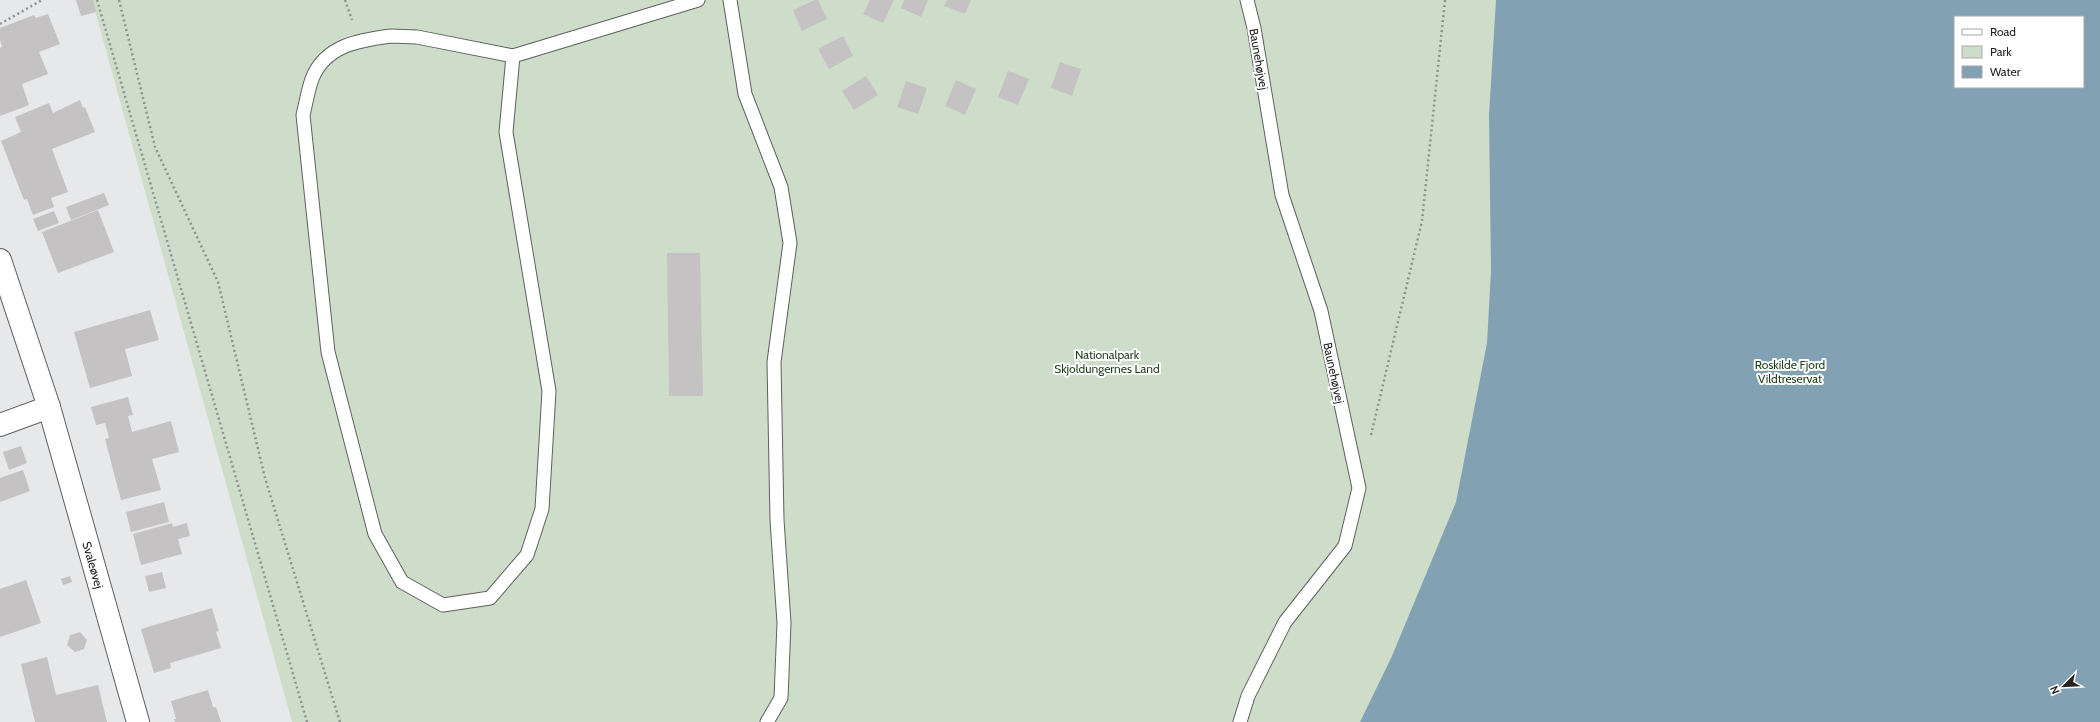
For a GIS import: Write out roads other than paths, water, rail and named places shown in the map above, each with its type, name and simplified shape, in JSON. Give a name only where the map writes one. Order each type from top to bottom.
[{"type":"street","name":"Svaleøvej","points":[[0,260],[49,407],[138,722]]},
{"type":"street","points":[[0,425],[49,407]]},
{"type":"lane","points":[[513,56],[506,132],[549,391],[542,509],[527,555],[490,598],[443,605],[402,582],[375,534],[328,352],[303,115],[312,78],[323,61],[341,46],[360,40],[391,36],[417,37],[513,56],[698,0]]},
{"type":"lane","points":[[730,0],[745,94],[781,187],[790,243],[774,362],[777,520],[784,624],[781,698],[767,722]]},
{"type":"lane","name":"Baunehøjvej","points":[[1240,722],[1248,696],[1286,622],[1345,546],[1359,488],[1321,311],[1282,195],[1254,28],[1247,0]]},
{"type":"water","name":"Roskilde Fjord Vildtreservat","points":[[1496,0],[2100,0],[2100,722],[1360,722],[1392,656],[1456,502],[1487,343],[1491,271],[1489,115]]},
{"type":"park label","name":"Nationalpark Skjoldungernes Land","points":[[1107,361]]}]
